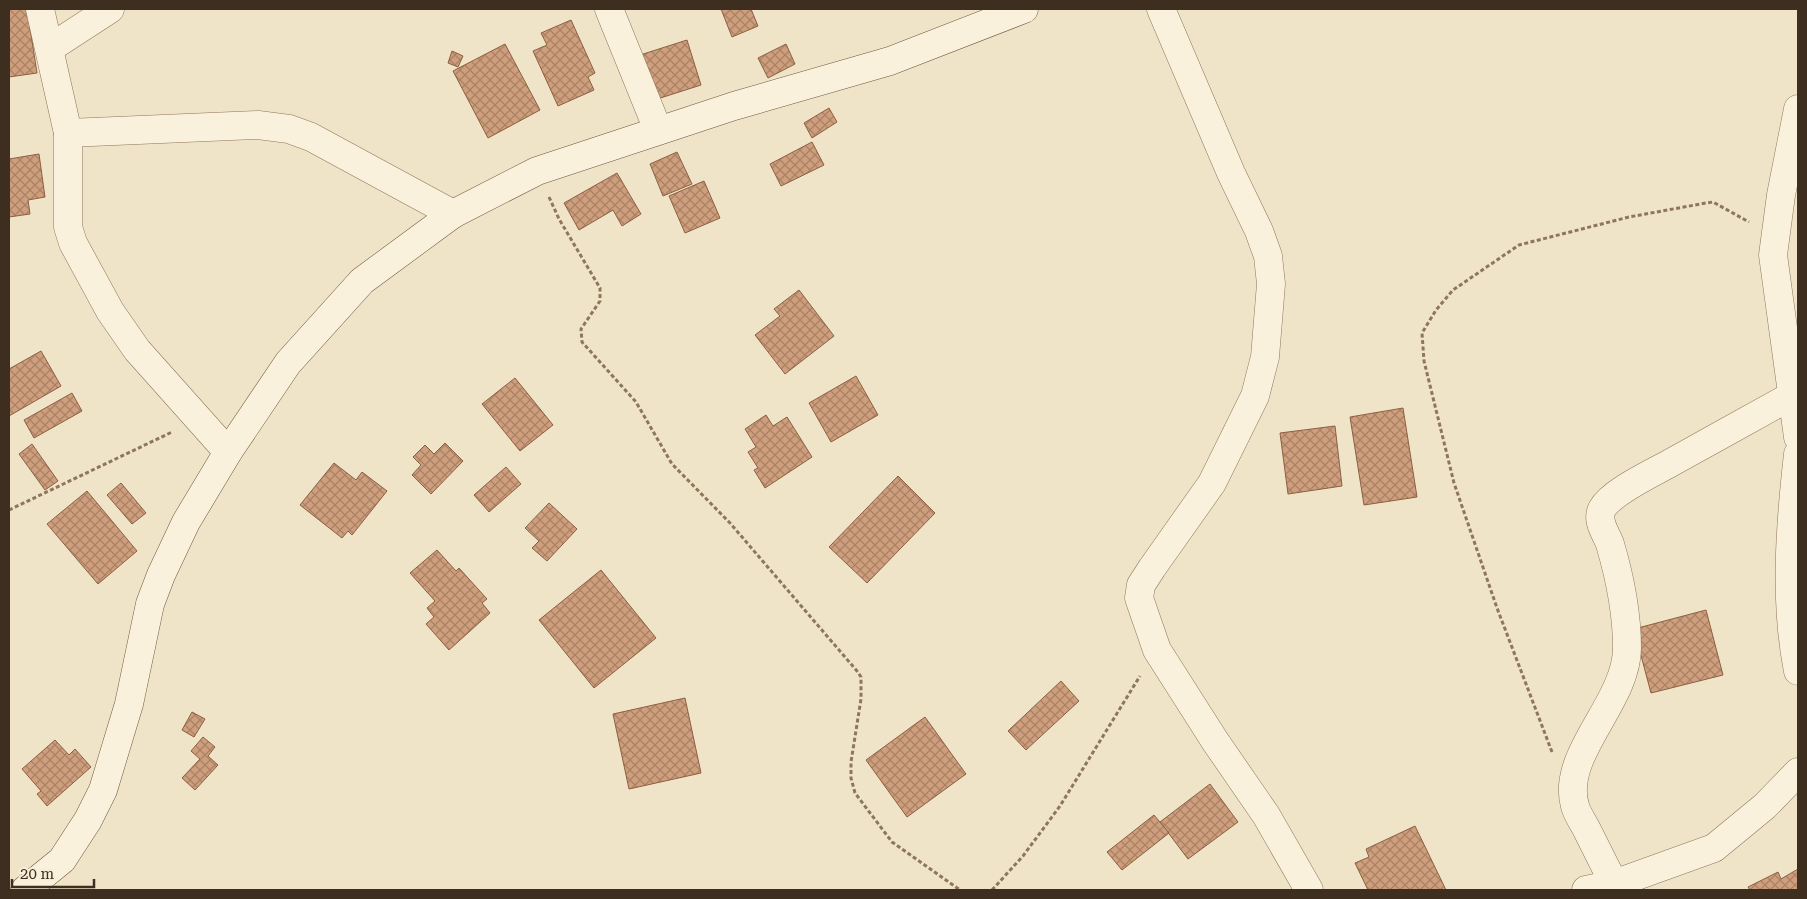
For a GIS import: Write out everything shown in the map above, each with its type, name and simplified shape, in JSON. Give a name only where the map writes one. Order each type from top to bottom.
[{"type":"street","points":[[40,9],[68,133],[68,227],[73,243],[110,311],[125,334],[198,420],[228,452]]},
{"type":"street","points":[[50,48],[110,9]]},
{"type":"street","points":[[609,9],[658,130]]},
{"type":"street","points":[[25,890],[62,860],[88,820],[103,790],[129,704],[148,613],[161,575],[186,522],[228,452],[288,363],[362,281],[453,214],[537,171],[734,106],[890,62],[1024,9]]},
{"type":"street","points":[[1161,9],[1259,231],[1268,256],[1271,284],[1265,357],[1255,396],[1212,483],[1152,568],[1139,594],[1157,650],[1266,815],[1308,890]]},
{"type":"street","points":[[1798,109],[1774,237],[1787,268],[1793,395],[1798,437]]},
{"type":"street","points":[[68,133],[258,124],[289,129],[311,137],[453,214]]},
{"type":"street","points":[[1614,884],[1575,806],[1574,790],[1574,778],[1582,754],[1617,692],[1627,652],[1627,617],[1610,544],[1600,520],[1601,513],[1613,497],[1637,482],[1793,395]]},
{"type":"street","points":[[1798,454],[1790,555],[1794,646],[1798,671]]},
{"type":"street","points":[[1586,890],[1614,884],[1720,844],[1765,806],[1798,772]]},
{"type":"path","points":[[537,171],[559,219],[600,288],[600,301],[581,329],[582,342],[636,402],[672,464],[730,523],[857,671],[861,677],[861,699],[851,762],[851,778],[855,793],[892,842],[960,890]]},
{"type":"path","points":[[1553,754],[1497,608],[1454,484],[1424,361],[1421,341],[1425,326],[1453,290],[1519,246],[1629,217],[1714,202],[1774,237]]},
{"type":"path","points":[[9,510],[198,420]]},
{"type":"path","points":[[992,890],[1023,856],[1060,806],[1157,650]]},
{"type":"building","points":[[9,9],[27,9],[37,73],[9,77]]},
{"type":"building","points":[[721,9],[751,9],[758,26],[732,37]]},
{"type":"building","points":[[571,20],[595,73],[588,77],[594,90],[558,106],[533,51],[547,45],[541,33]]},
{"type":"building","points":[[687,40],[701,85],[651,101],[637,56]]},
{"type":"building","points":[[505,44],[540,110],[488,138],[453,71]]},
{"type":"building","points":[[786,44],[795,64],[768,78],[758,58]]},
{"type":"building","points":[[452,51],[463,56],[458,67],[448,63]]},
{"type":"building","points":[[829,108],[837,122],[812,138],[804,123]]},
{"type":"building","points":[[812,142],[824,165],[781,186],[770,164]]},
{"type":"building","points":[[677,152],[692,184],[663,196],[650,164]]},
{"type":"building","points":[[39,154],[45,197],[28,200],[30,214],[9,217],[9,159]]},
{"type":"building","points":[[617,173],[641,214],[622,226],[613,210],[579,230],[564,203]]},
{"type":"building","points":[[704,181],[720,218],[685,233],[669,196]]},
{"type":"building","points":[[799,290],[834,336],[785,374],[755,335],[780,316],[774,309]]},
{"type":"building","points":[[41,351],[61,386],[9,416],[9,369]]},
{"type":"building","points":[[856,376],[878,415],[831,442],[809,403]]},
{"type":"building","points":[[515,378],[553,425],[520,451],[482,404]]},
{"type":"building","points":[[72,393],[82,411],[34,438],[24,420]]},
{"type":"building","points":[[1403,408],[1417,497],[1364,505],[1350,417]]},
{"type":"building","points":[[766,415],[773,426],[787,417],[812,457],[765,488],[754,470],[758,468],[748,452],[756,447],[745,429]]},
{"type":"building","points":[[1335,426],[1342,486],[1288,494],[1280,433]]},
{"type":"building","points":[[445,443],[463,461],[431,494],[412,475],[421,465],[413,457],[425,445],[434,454]]},
{"type":"building","points":[[32,444],[58,481],[45,490],[19,454]]},
{"type":"building","points":[[334,463],[356,480],[362,472],[387,491],[352,535],[348,531],[342,538],[300,505]]},
{"type":"building","points":[[506,467],[521,484],[489,512],[474,495]]},
{"type":"building","points":[[898,476],[935,513],[867,583],[829,547]]},
{"type":"building","points":[[121,483],[146,513],[132,524],[107,495]]},
{"type":"building","points":[[87,491],[137,551],[98,584],[47,524]]},
{"type":"building","points":[[549,503],[577,529],[547,561],[532,548],[539,541],[525,528]]},
{"type":"building","points":[[437,550],[456,571],[459,568],[487,599],[482,603],[490,613],[449,650],[426,624],[434,617],[427,608],[435,601],[410,573]]},
{"type":"building","points":[[601,570],[656,638],[594,688],[539,620]]},
{"type":"building","points":[[1706,610],[1723,675],[1651,693],[1634,629]]},
{"type":"building","points":[[1061,681],[1079,701],[1026,750],[1008,731]]},
{"type":"building","points":[[685,698],[701,773],[629,789],[613,714]]},
{"type":"building","points":[[192,712],[205,719],[194,737],[182,730]]},
{"type":"building","points":[[925,717],[966,774],[907,817],[866,760]]},
{"type":"building","points":[[203,737],[215,747],[208,756],[218,765],[195,790],[182,778],[200,759],[191,751]]},
{"type":"building","points":[[55,740],[69,755],[75,749],[91,767],[47,806],[37,794],[41,791],[22,769]]},
{"type":"building","points":[[1210,784],[1238,822],[1188,859],[1160,822]]},
{"type":"building","points":[[1154,815],[1169,833],[1122,870],[1107,852]]},
{"type":"building","points":[[1415,826],[1446,890],[1368,890],[1355,863],[1369,857],[1366,849]]},
{"type":"building","points":[[1798,869],[1798,890],[1750,890],[1748,887],[1778,872],[1781,879]]}]
